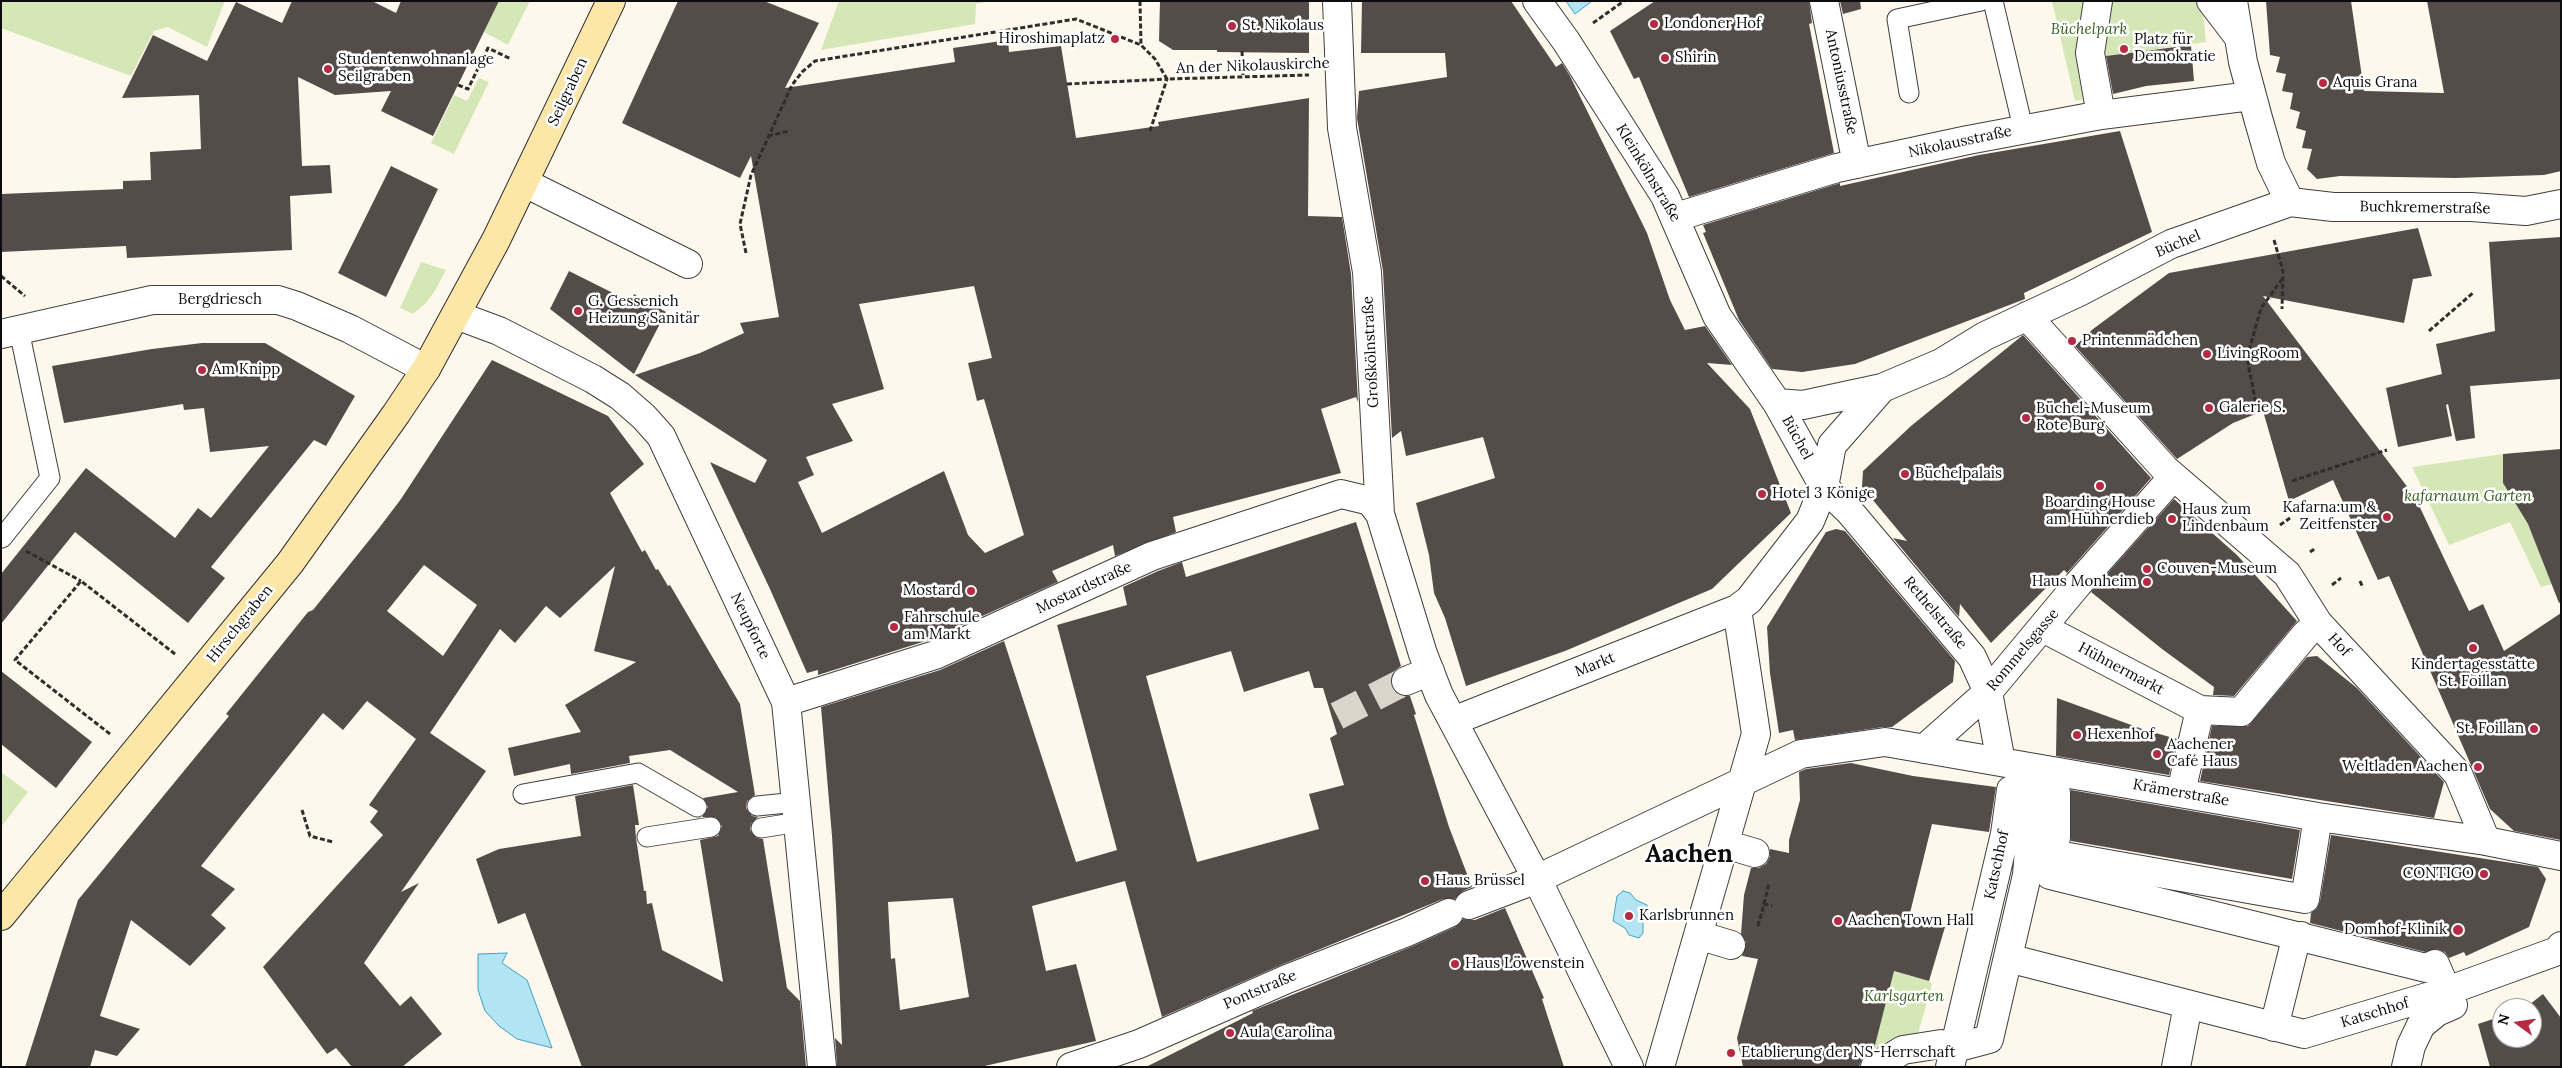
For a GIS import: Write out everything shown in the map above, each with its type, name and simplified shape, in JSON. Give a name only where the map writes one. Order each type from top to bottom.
[{"type":"street","name":"Seilgraben","points":[[456,315],[525,183],[611,1]]},
{"type":"street","name":"Großkölnstraße","points":[[1337,1],[1342,128],[1367,272],[1380,514],[1425,682],[1453,722]]},
{"type":"street","name":"Kleinkölnstraße","points":[[1537,1],[1566,41],[1676,216],[1717,316],[1777,403]]},
{"type":"street","name":"Antoniusstraße","points":[[1824,1],[1857,164]]},
{"type":"street","points":[[2098,1],[2090,53],[2101,115]]},
{"type":"street","points":[[2211,1],[2238,36]]},
{"type":"street","points":[[2233,1],[2238,36],[2251,96],[2271,163],[2290,202]]},
{"type":"street","name":"Nikolausstraße","points":[[1676,216],[1857,164],[2023,128],[2101,115],[2251,96]]},
{"type":"street","points":[[525,183],[688,264]]},
{"type":"street","name":"Buchkremerstraße","points":[[2290,202],[2333,207],[2471,207],[2526,211],[2561,204]]},
{"type":"street","name":"Büchel","points":[[1777,403],[1803,404],[1882,388],[1941,363],[1985,336],[2080,292],[2172,244],[2290,202]]},
{"type":"street","name":"Bergdriesch","points":[[10,332],[152,300],[278,300],[350,328],[426,369]]},
{"type":"street","name":"Hirschgraben","points":[[1,916],[290,563],[426,369],[456,315]]},
{"type":"street","name":"Neupforte","points":[[456,315],[499,331],[593,379],[620,396],[644,417],[661,436],[786,702],[822,1067]]},
{"type":"street","name":"Hof","points":[[2027,316],[2169,473],[2287,574],[2318,623],[2458,774],[2486,841]]},
{"type":"street","name":"Büchel","points":[[1743,604],[1810,521],[1824,487],[1832,445],[1882,388]]},
{"type":"street","name":"Büchel","points":[[1777,403],[1824,487]]},
{"type":"street","name":"Rommelsgasse","points":[[1924,749],[1988,692],[2043,628],[2169,473]]},
{"type":"street","name":"Rethelstraße","points":[[1824,487],[1850,512],[1972,657],[1988,692],[2001,762]]},
{"type":"street","name":"Mostardstraße","points":[[786,702],[935,654],[1152,556],[1341,494],[1370,501],[1380,514]]},
{"type":"street","points":[[1660,1067],[1756,734],[1743,604]]},
{"type":"street","name":"Markt","points":[[1453,722],[1743,604]]},
{"type":"street","points":[[2184,793],[2184,779],[2200,710],[2241,712],[2305,634],[2318,623]]},
{"type":"street","name":"Hühnermarkt","points":[[2043,628],[2200,710]]},
{"type":"street","points":[[1453,722],[1538,879],[1629,1067]]},
{"type":"street","name":"Krämerstraße","points":[[1743,780],[1801,754],[1885,742],[2001,762],[2037,773],[2184,793],[2318,817],[2486,841],[2561,856]]},
{"type":"street","name":"Katschhof","points":[[1875,1067],[1903,1050],[1949,1053],[1989,1039],[2027,875],[2042,852],[2056,794],[2037,773],[2011,790],[2004,834],[1949,1053]]},
{"type":"street","points":[[1538,879],[1743,780]]},
{"type":"street","points":[[2274,1027],[2305,899],[2318,817]]},
{"type":"street","points":[[1724,844],[1755,853]]},
{"type":"street","points":[[2042,852],[2305,899]]},
{"type":"street","name":"Katschhof","points":[[2042,852],[2050,875],[2295,939],[2426,968],[2435,964],[2453,1005],[2437,1012],[2421,1025],[2411,1046],[2406,1067]]},
{"type":"street","name":"Pontstraße","points":[[1071,1067],[1139,1044],[1287,979],[1538,879]]},
{"type":"street","points":[[1698,935],[1731,945]]},
{"type":"street","name":"Katschhof","points":[[2008,958],[2304,1034],[2447,991],[2560,948]]},
{"type":"street","points":[[2176,1067],[2188,1005]]},
{"type":"lane","points":[[1909,93],[1897,18],[1981,1]]},
{"type":"lane","points":[[1993,1],[2023,128]]},
{"type":"lane","points":[[2,538],[50,478],[10,332]]},
{"type":"lane","points":[[523,794],[638,773],[697,807]]},
{"type":"lane","points":[[757,806],[798,812]]},
{"type":"lane","points":[[761,828],[798,812]]},
{"type":"lane","points":[[647,837],[710,827]]},
{"type":"path","points":[[1140,1],[1141,45]]},
{"type":"path","points":[[1566,41],[1624,1]]},
{"type":"path","points":[[746,253],[740,224],[751,175],[792,85],[802,72],[815,61],[828,57],[1076,19],[1141,45],[1156,59],[1167,80],[1150,131]]},
{"type":"path","points":[[458,85],[468,89],[488,48],[511,59]]},
{"type":"path","points":[[1242,51],[1243,76]]},
{"type":"path","name":"An der Nikolauskirche","points":[[1067,84],[1243,76],[1340,74]]},
{"type":"path","points":[[768,136],[789,131]]},
{"type":"path","points":[[2264,211],[2280,255],[2283,278],[2282,309]]},
{"type":"path","points":[[2257,409],[2247,358],[2261,308],[2283,278]]},
{"type":"path","points":[[2429,331],[2474,292]]},
{"type":"path","points":[[2292,481],[2387,450]]},
{"type":"path","points":[[2276,528],[2290,518]]},
{"type":"path","points":[[2,538],[81,580],[200,673]]},
{"type":"path","points":[[2332,584],[2341,578]]},
{"type":"path","points":[[81,580],[15,660],[134,753]]},
{"type":"path","points":[[2360,581],[2363,588]]},
{"type":"path","points":[[302,810],[310,836],[333,842]]},
{"type":"path","points":[[1757,928],[1770,877]]},
{"type":"path","points":[[1764,904],[1772,906]]},
{"type":"green space","points":[[3,1],[225,1],[207,47],[168,27],[154,31],[131,76],[1,28],[1,5]]},
{"type":"green space","points":[[499,1],[530,1],[508,45],[484,32]]},
{"type":"green space","points":[[839,1],[990,1],[976,4],[975,24],[821,50]]},
{"type":"green space","name":"Büchelpark","points":[[2052,1],[2202,1],[2206,42],[2099,57],[2107,95],[2075,101]]},
{"type":"green space","points":[[479,78],[489,82],[454,154],[431,143],[454,95],[467,101]]},
{"type":"green space","points":[[421,262],[446,270],[435,291],[425,304],[413,314],[400,308]]},
{"type":"green space","name":"kafarnaum Garten","points":[[2503,454],[2503,483],[2528,524],[2552,584],[2541,587],[2510,522],[2449,545],[2412,467]]},
{"type":"green space","points":[[1,772],[28,792],[1,827]]},
{"type":"green space","name":"Karlsgarten","points":[[1872,965],[1929,981],[1932,984],[1916,1041],[1869,1056],[1855,1025],[1883,1014],[1884,1008]]},
{"type":"water","points":[[1566,1],[1592,1],[1575,14]]},
{"type":"water","name":"Karlsbrunnen","points":[[1623,891],[1630,893],[1636,900],[1647,905],[1648,912],[1643,921],[1643,933],[1639,938],[1629,935],[1625,928],[1613,921],[1617,896]]},
{"type":"water","points":[[507,953],[502,963],[527,980],[552,1048],[517,1039],[499,1026],[485,1011],[478,990],[478,954]]},
{"type":"building","points":[[292,1],[372,1],[396,13],[401,1],[499,1],[433,136],[381,111],[391,91],[335,95],[298,77],[302,166],[330,165],[332,193],[290,196],[292,250],[127,258],[126,246],[1,252],[1,194],[123,189],[123,181],[151,180],[150,152],[201,149],[199,95],[122,98],[153,35],[207,61],[236,2],[282,23]]},
{"type":"building","points":[[678,1],[764,1],[819,23],[785,88],[955,62],[953,48],[1008,40],[1009,52],[1061,46],[1076,138],[1159,126],[1158,122],[1309,98],[1308,216],[1342,217],[1351,274],[1358,402],[1356,397],[1321,409],[1341,473],[1173,517],[1176,532],[1115,556],[1113,545],[1052,571],[1058,582],[929,640],[818,675],[818,670],[807,673],[710,462],[755,483],[767,460],[635,375],[700,353],[744,333],[740,323],[779,317],[751,156],[740,178],[622,123]],"holes":[[[974,286],[992,358],[968,363],[977,401],[984,399],[1024,535],[985,553],[968,535],[944,471],[822,533],[798,482],[814,475],[806,457],[853,441],[832,404],[884,389],[859,304]]]},
{"type":"building","name":"St. Nikolaus","points":[[1160,1],[1309,1],[1309,53],[1173,50],[1159,41]]},
{"type":"building","points":[[1362,1],[1511,1],[1556,67],[1562,63],[1570,76],[1647,233],[1670,300],[1685,330],[1705,326],[1732,365],[1707,363],[1750,409],[1791,513],[1712,589],[1565,651],[1466,686],[1445,618],[1434,593],[1429,555],[1416,503],[1495,478],[1483,437],[1406,456],[1401,431],[1392,438],[1383,271],[1357,118],[1359,91],[1447,77],[1445,53],[1361,53]]},
{"type":"building","points":[[1655,1],[1809,1],[1812,23],[1809,24],[1834,153],[1689,197],[1639,77],[1634,79],[1610,31]]},
{"type":"building","points":[[1840,1],[1860,1],[1861,9],[1843,14]]},
{"type":"building","points":[[2266,1],[2351,1],[2364,91],[2444,93],[2427,1],[2561,1],[2561,171],[2544,175],[2455,178],[2340,176],[2317,179],[2307,169],[2312,149],[2302,148],[2306,131],[2296,128],[2300,112],[2290,109],[2293,93],[2282,91],[2286,74],[2276,72],[2280,57],[2270,55]]},
{"type":"building","points":[[2191,45],[2194,81],[2146,86],[2113,94],[2106,56]]},
{"type":"building","points":[[2120,131],[2152,232],[2024,293],[2025,299],[1855,364],[1802,372],[1772,369],[1739,320],[1703,233],[1706,232],[1703,225],[1840,183],[1840,186],[1979,155]]},
{"type":"building","points":[[391,166],[438,189],[386,297],[338,273]]},
{"type":"building","points":[[2418,228],[2432,276],[2413,279],[2404,323],[2263,296],[2415,497],[2469,611],[2483,604],[2504,651],[2561,613],[2561,840],[2514,831],[2490,809],[2389,576],[2378,580],[2333,480],[2289,501],[2263,411],[2233,423],[2177,459],[2075,346],[2093,329],[2169,273]]},
{"type":"building","points":[[2561,237],[2561,379],[2470,386],[2475,438],[2456,441],[2448,404],[2446,405],[2452,436],[2398,447],[2386,388],[2442,374],[2436,344],[2495,331],[2489,242]]},
{"type":"building","points":[[569,271],[631,302],[634,294],[666,312],[634,374],[550,309]]},
{"type":"building","points":[[2023,335],[2151,478],[2067,573],[2064,570],[1991,643],[1960,604],[1959,617],[1893,538],[1907,541],[1862,487],[1863,471],[1911,426]]},
{"type":"building","points":[[202,343],[265,343],[355,396],[326,446],[314,440],[211,567],[225,578],[188,623],[75,532],[1,624],[1,574],[86,468],[175,538],[198,508],[211,518],[269,446],[210,452],[204,408],[184,410],[183,404],[64,423],[52,366],[152,349]]},
{"type":"building","points":[[492,360],[608,416],[644,464],[610,493],[642,552],[645,550],[656,570],[658,569],[668,586],[670,585],[740,704],[755,795],[747,801],[746,808],[752,816],[758,817],[751,824],[750,830],[757,838],[763,839],[787,988],[800,1001],[806,1067],[582,1067],[525,913],[498,924],[476,859],[499,849],[581,836],[575,796],[633,785],[639,825],[635,825],[636,838],[644,891],[646,891],[647,904],[652,903],[662,950],[723,982],[700,840],[718,836],[722,826],[715,817],[702,817],[708,807],[703,798],[738,792],[670,750],[629,756],[630,763],[571,774],[570,764],[514,776],[508,748],[581,732],[565,705],[636,662],[594,651],[615,566],[560,618],[546,606],[515,643],[500,629],[430,733],[486,771],[401,892],[419,883],[364,963],[400,1006],[411,996],[442,1034],[402,1067],[352,1067],[336,1048],[327,1054],[263,967],[383,835],[370,822],[378,811],[369,805],[416,739],[367,701],[343,730],[323,713],[201,866],[235,889],[211,915],[226,928],[190,966],[131,920],[100,1016],[140,1029],[117,1056],[95,1050],[90,1067],[25,1067],[78,900],[229,716],[226,714],[308,612],[313,610],[401,499]],"holes":[[[424,565],[477,605],[443,656],[387,611]]]},
{"type":"building","points":[[2561,449],[2561,602],[2559,603],[2528,524],[2503,483],[2503,454]]},
{"type":"building","points":[[2174,499],[2237,555],[2297,621],[2234,696],[2213,695],[2214,687],[2162,649],[2091,592]]},
{"type":"building","points":[[1356,522],[1401,666],[1393,672],[1390,679],[1391,687],[1397,694],[1410,696],[1416,714],[1414,715],[1449,827],[1472,887],[1463,891],[1455,899],[1443,899],[1281,965],[1162,1017],[1125,881],[1032,906],[1046,971],[1076,964],[1096,1041],[980,1067],[837,1067],[835,1038],[842,1045],[836,905],[821,707],[940,670],[1004,641],[1076,862],[1117,850],[1057,625],[1127,605],[1123,587],[1182,562],[1186,577]],"holes":[[[1231,651],[1244,692],[1309,671],[1314,688],[1323,688],[1337,734],[1330,738],[1344,785],[1309,794],[1319,829],[1197,862],[1146,676]],[[953,898],[969,997],[900,1010],[895,958],[891,959],[888,902]]]},
{"type":"building","points":[[1836,529],[1845,531],[1955,661],[1953,682],[1892,727],[1795,740],[1793,730],[1779,733],[1770,673],[1767,627],[1826,532]]},
{"type":"building","points":[[2317,656],[2357,688],[2444,782],[2434,818],[2200,781],[2212,726],[2248,726],[2307,657]]},
{"type":"building","points":[[1,671],[92,742],[56,788],[1,744]]},
{"type":"building","points":[[2057,698],[2145,730],[2177,739],[2169,775],[2056,756]]},
{"type":"building","name":"Aachen Town Hall","points":[[1851,763],[1913,776],[1996,787],[1989,832],[1932,824],[1909,917],[1945,927],[1929,981],[1894,971],[1874,1049],[1862,1059],[1859,1067],[1743,1067],[1737,1038],[1758,959],[1742,956],[1746,942],[1741,934],[1744,895],[1751,868],[1759,868],[1766,864],[1770,857],[1770,849],[1789,853],[1789,840],[1800,800],[1799,772],[1806,769]]},
{"type":"building","points":[[2071,790],[2300,830],[2292,879],[2071,841]]},
{"type":"building","points":[[2331,835],[2538,867],[2546,879],[2529,927],[2466,956],[2464,952],[2449,958],[2445,952],[2437,949],[2425,952],[2310,923],[2311,913],[2317,908],[2320,901]]},
{"type":"building","points":[[1505,908],[1544,998],[1542,999],[1564,1067],[1146,1067],[1253,1013],[1252,1011],[1413,946],[1455,927],[1463,919],[1475,920]]},
{"type":"building","points":[[2543,994],[2561,1018],[2561,1067],[2490,1067],[2478,1024],[2492,1019],[2492,1048],[2542,1048],[2542,998],[2538,998]]},
{"type":"tunnel","points":[[1337,716],[1406,681]]},
{"type":"place","name":"Londoner Hof","points":[[1654,24]]},
{"type":"place","name":"St. Nikolaus","points":[[1232,26]]},
{"type":"place","name":"Hiroshimaplatz","points":[[1115,39]]},
{"type":"place","name":"Platz für Demokratie","points":[[2124,49]]},
{"type":"place","name":"Shirin","points":[[1665,58]]},
{"type":"place","name":"Studentenwohnanlage Seilgraben","points":[[328,69]]},
{"type":"place","name":"Aquis Grana","points":[[2323,83]]},
{"type":"place","name":"G. Gessenich Heizung Sanitär","points":[[578,311]]},
{"type":"place","name":"Printenmädchen","points":[[2072,341]]},
{"type":"place","name":"LivingRoom","points":[[2207,354]]},
{"type":"place","name":"Am Knipp","points":[[202,370]]},
{"type":"place","name":"Galerie S.","points":[[2209,408]]},
{"type":"place","name":"Büchel-Museum Rote Burg","points":[[2026,418]]},
{"type":"place","name":"Büchelpalais","points":[[1905,474]]},
{"type":"place","name":"Boarding House am Hühnerdieb","points":[[2100,486]]},
{"type":"place","name":"Hotel 3 Könige","points":[[1762,494]]},
{"type":"place","name":"Kafarna:um & Zeitfenster","points":[[2387,517]]},
{"type":"place","name":"Haus zum Lindenbaum","points":[[2172,519]]},
{"type":"place","name":"Couven-Museum","points":[[2147,569]]},
{"type":"place","name":"Haus Monheim","points":[[2147,582]]},
{"type":"place","name":"Mostard","points":[[971,591]]},
{"type":"place","name":"Fahrschule am Markt","points":[[894,627]]},
{"type":"place","name":"Kindertagesstätte St. Foillan","points":[[2473,648]]},
{"type":"place","name":"St. Foillan","points":[[2534,729]]},
{"type":"place","name":"Hexenhof","points":[[2077,735]]},
{"type":"place","name":"Aachener Café Haus","points":[[2157,754]]},
{"type":"place","name":"Weltladen Aachen","points":[[2478,767]]},
{"type":"place","name":"CONTIGO","points":[[2484,874]]},
{"type":"place","name":"Haus Brüssel","points":[[1425,881]]},
{"type":"place","name":"Karlsbrunnen","points":[[1629,916]]},
{"type":"place","name":"Aachen Town Hall","points":[[1838,921]]},
{"type":"place","name":"Domhof-Klinik","points":[[2458,930]]},
{"type":"place","name":"Haus Löwenstein","points":[[1455,964]]},
{"type":"place","name":"Aula Carolina","points":[[1230,1033]]},
{"type":"place","name":"Etablierung der NS-Herrschaft","points":[[1731,1053]]},
{"type":"district","name":"Aachen","points":[[1689,855]]}]
